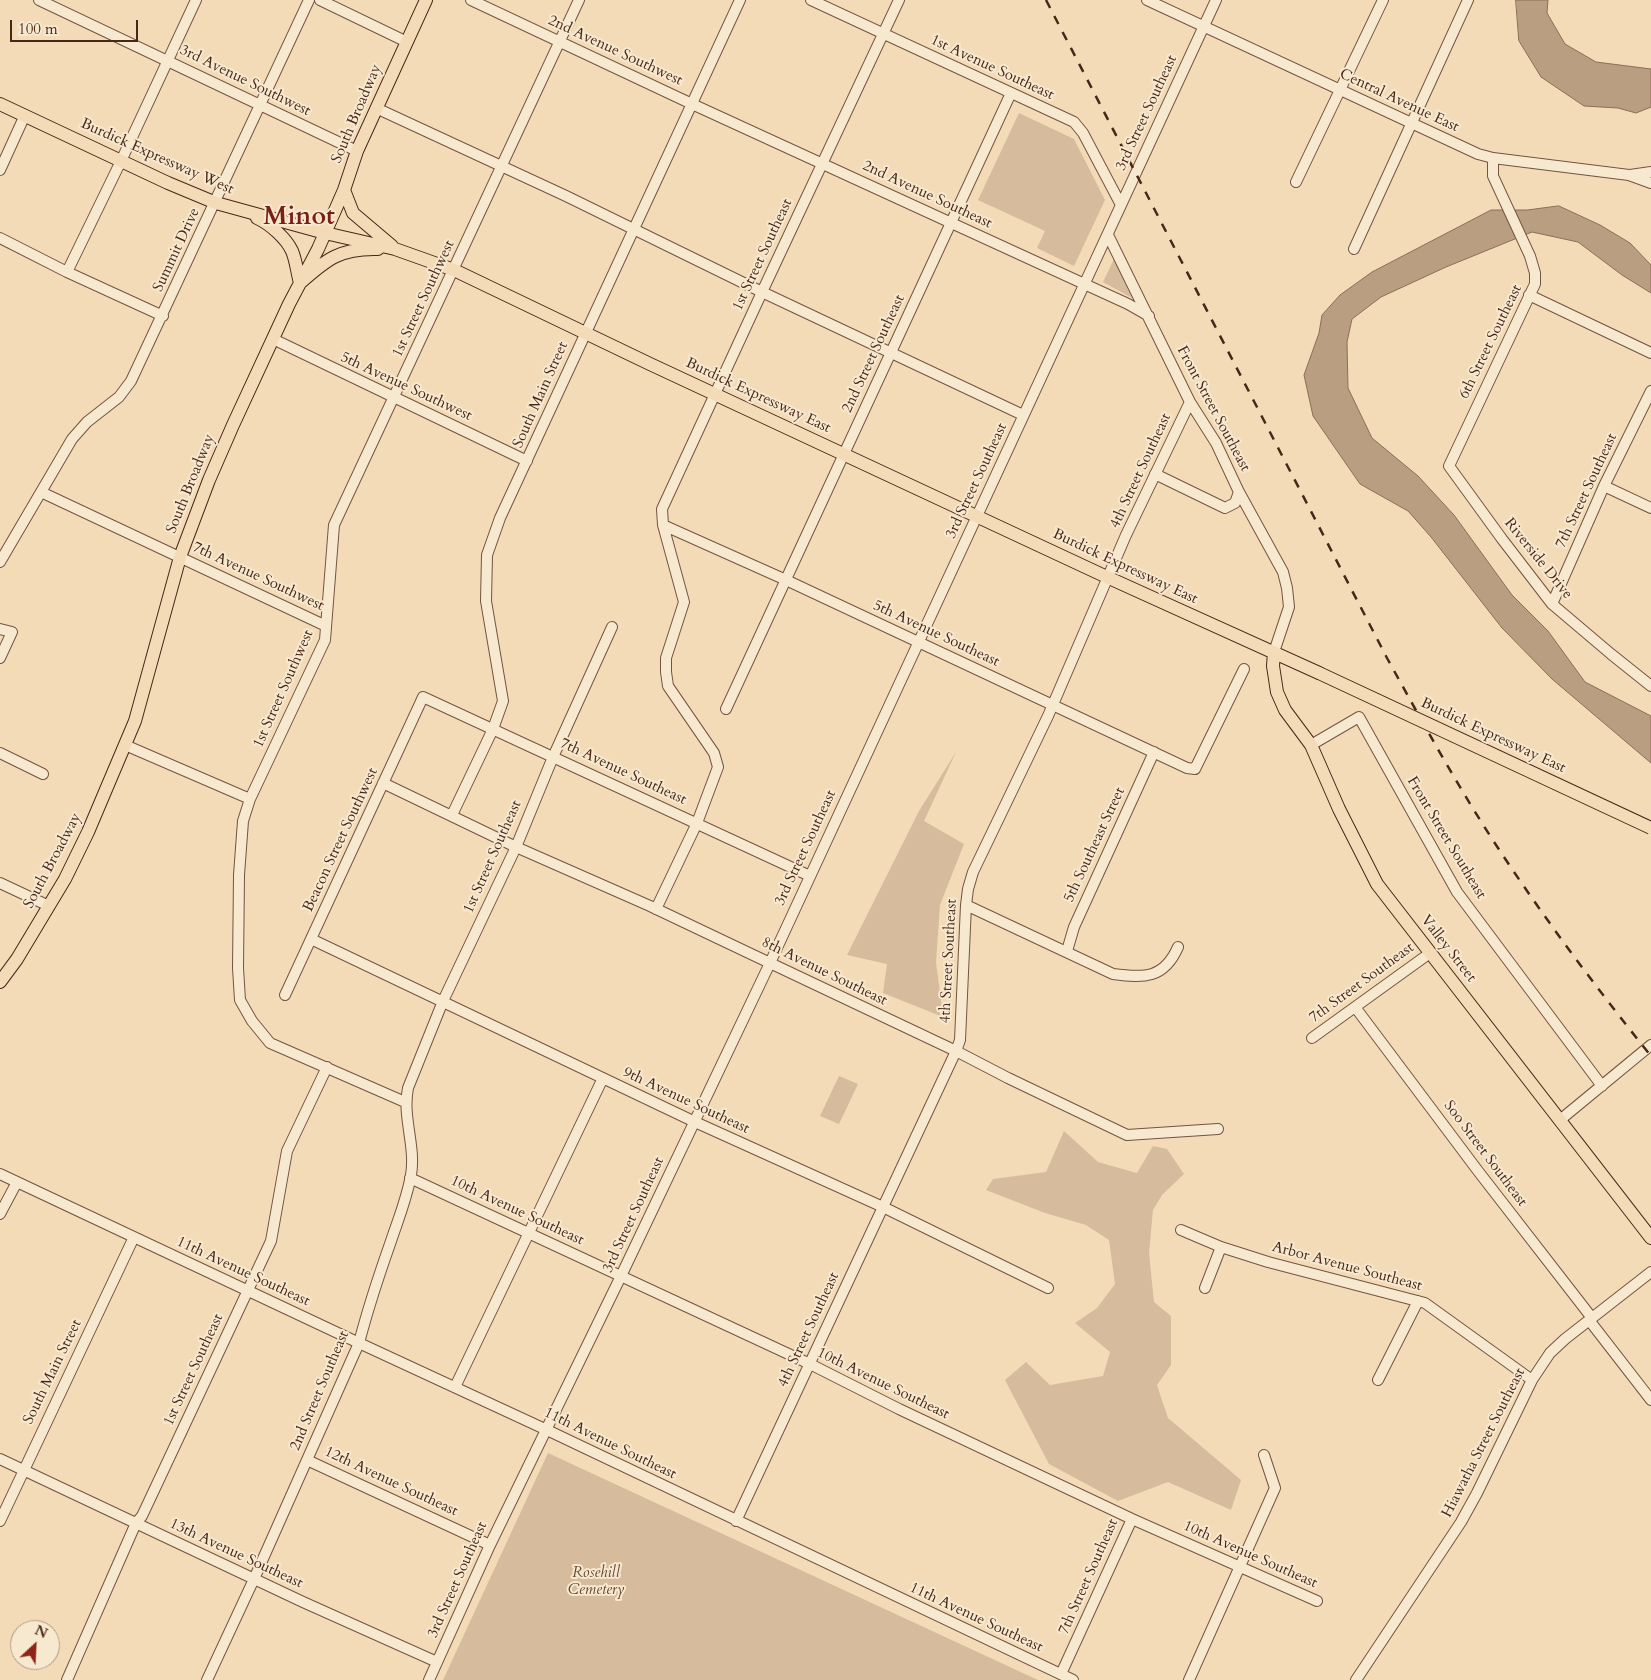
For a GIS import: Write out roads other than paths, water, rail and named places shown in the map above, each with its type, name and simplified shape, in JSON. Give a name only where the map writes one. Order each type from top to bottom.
[{"type":"main road","name":"South Broadway","points":[[0,982],[17,958],[65,879],[88,832],[135,722],[180,557],[209,480],[232,425],[325,233],[344,190],[357,151],[426,0]]},
{"type":"main road","name":"Burdick Expressway West","points":[[0,104],[216,203],[325,233],[395,249],[454,270],[586,333]]},
{"type":"main road","points":[[344,190],[353,213],[395,249]]},
{"type":"main road","points":[[247,212],[262,220],[288,244],[292,251],[300,282],[322,264],[340,253],[352,250],[395,249]]},
{"type":"main road","name":"Burdick Expressway East","points":[[586,333],[1108,578],[1274,652],[1651,828]]},
{"type":"main road","name":"Valley Street","points":[[1274,652],[1273,666],[1277,692],[1285,710],[1311,745],[1339,809],[1377,884],[1651,1238]]},
{"type":"street","name":"3rd Avenue Southwest","points":[[39,0],[357,151]]},
{"type":"street","points":[[67,272],[196,0]]},
{"type":"street","name":"Summit Drive","points":[[0,562],[72,439],[87,422],[120,397],[126,389],[163,316],[309,0]]},
{"type":"street","points":[[320,0],[406,42]]},
{"type":"street","name":"2nd Avenue Southwest","points":[[471,0],[692,104]]},
{"type":"street","name":"1st Street Southwest","points":[[405,1102],[270,1042],[252,1021],[240,1000],[238,968],[243,821],[250,799],[325,640],[334,525],[579,0]]},
{"type":"street","name":"South Main Street","points":[[452,815],[493,729],[503,701],[486,601],[487,555],[500,518],[740,0]]},
{"type":"street","name":"1st Avenue Southeast","points":[[811,0],[1074,122],[1083,133],[1121,205]]},
{"type":"street","name":"1st Street Southeast","points":[[663,525],[662,509],[899,0]]},
{"type":"street","name":"Central Avenue East","points":[[1147,0],[1463,148],[1493,158],[1629,175],[1651,183]]},
{"type":"street","name":"3rd Street Southeast","points":[[430,1680],[490,1544],[547,1430],[770,963],[1216,0]]},
{"type":"street","points":[[1296,182],[1383,0]]},
{"type":"street","points":[[1354,249],[1468,0]]},
{"type":"street","name":"2nd Street Southeast","points":[[726,709],[1011,93]]},
{"type":"street","name":"2nd Avenue Southeast","points":[[692,104],[1085,284],[1149,316]]},
{"type":"street","points":[[376,108],[502,166],[762,292],[1023,415]]},
{"type":"street","points":[[0,170],[25,115]]},
{"type":"street","name":"6th Street Southeast","points":[[1454,453],[1535,284],[1535,273],[1528,252],[1493,176],[1493,158]]},
{"type":"street","points":[[1629,175],[1651,172]]},
{"type":"street","name":"Front Street Southeast","points":[[1108,235],[1190,402],[1216,444],[1239,492],[1283,572],[1289,598],[1287,615],[1274,652]]},
{"type":"street","points":[[0,238],[67,272],[163,316]]},
{"type":"street","points":[[1529,295],[1651,353]]},
{"type":"street","name":"5th Avenue Southwest","points":[[273,340],[527,461]]},
{"type":"street","name":"7th Street Southeast","points":[[1552,604],[1604,486],[1651,391]]},
{"type":"street","name":"4th Street Southeast","points":[[736,1521],[956,1051],[960,1040],[966,905],[973,872],[1053,705],[1126,535],[1190,402]]},
{"type":"street","name":"Riverside Drive","points":[[1454,453],[1449,466],[1552,604],[1651,686]]},
{"type":"street","points":[[1155,474],[1225,508],[1235,503],[1239,492]]},
{"type":"street","points":[[1604,486],[1651,508]]},
{"type":"street","name":"7th Avenue Southwest","points":[[41,492],[326,626]]},
{"type":"street","points":[[656,909],[697,823],[718,767],[714,753],[668,686],[666,658],[684,602],[663,525]]},
{"type":"street","name":"5th Avenue Southeast","points":[[663,525],[786,580],[1187,768],[1195,769],[1244,669]]},
{"type":"street","name":"1st Street Southeast","points":[[405,1102],[408,1088],[443,1001],[516,847],[553,757],[612,627]]},
{"type":"street","points":[[0,629],[12,632],[2,654]]},
{"type":"street","name":"7th Avenue Southeast","points":[[423,697],[810,876]]},
{"type":"street","name":"Beacon Street Southwest","points":[[285,995],[423,697]]},
{"type":"street","name":"Front Street Southeast","points":[[1311,745],[1359,717],[1457,892],[1602,1086]]},
{"type":"street","points":[[125,745],[250,799]]},
{"type":"street","name":"5th Southeast Street","points":[[1068,951],[1074,928],[1154,752]]},
{"type":"street","points":[[0,753],[43,774]]},
{"type":"street","name":"8th Avenue Southeast","points":[[383,783],[516,847],[656,909],[956,1051],[1127,1135],[1218,1129]]},
{"type":"street","points":[[0,883],[49,906]]},
{"type":"street","points":[[966,905],[1068,951],[1113,974],[1139,977],[1161,971],[1173,959],[1178,947]]},
{"type":"street","name":"9th Avenue Southeast","points":[[311,939],[695,1122],[883,1207],[1048,1288]]},
{"type":"street","name":"7th Street Southeast","points":[[1312,1038],[1430,953]]},
{"type":"street","name":"Soo Street Southeast","points":[[1356,1008],[1651,1400]]},
{"type":"street","points":[[1560,1120],[1651,1045]]},
{"type":"street","name":"1st Street Southeast","points":[[67,1680],[136,1523],[142,1516],[271,1241],[287,1152],[327,1067]]},
{"type":"street","points":[[455,1387],[530,1234],[603,1078]]},
{"type":"street","name":"2nd Street Southeast","points":[[207,1680],[254,1579],[358,1343],[405,1201],[410,1178],[413,1161],[405,1102]]},
{"type":"street","name":"11th Avenue Southeast","points":[[0,1174],[547,1430],[1073,1680]]},
{"type":"street","name":"10th Avenue Southeast","points":[[410,1178],[810,1364],[899,1409],[1132,1518],[1317,1601]]},
{"type":"street","points":[[0,1214],[16,1182]]},
{"type":"street","name":"Arbor Avenue Southeast","points":[[1182,1230],[1221,1247],[1268,1262],[1425,1303],[1532,1380]]},
{"type":"street","name":"South Main Street","points":[[0,1521],[134,1237]]},
{"type":"street","points":[[1205,1288],[1221,1247]]},
{"type":"street","name":"Hiawatha Street Southeast","points":[[1356,1680],[1461,1522],[1532,1380],[1550,1353],[1651,1272]]},
{"type":"street","points":[[1378,1380],[1418,1301]]},
{"type":"street","points":[[1189,1680],[1275,1488],[1264,1455]]},
{"type":"street","name":"13th Avenue Southeast","points":[[0,1459],[254,1579],[437,1662]]},
{"type":"street","name":"12th Avenue Southeast","points":[[307,1460],[490,1544]]},
{"type":"street","name":"7th Street Southeast","points":[[1061,1674],[1132,1518]]},
{"type":"railway","points":[[1046,0],[1387,658],[1442,756],[1485,828],[1554,930],[1651,1056]]},
{"type":"district","name":"Minot","points":[[299,218]]},
{"type":"park label","name":"Rosehill Cemetery","points":[[596,1582]]}]
